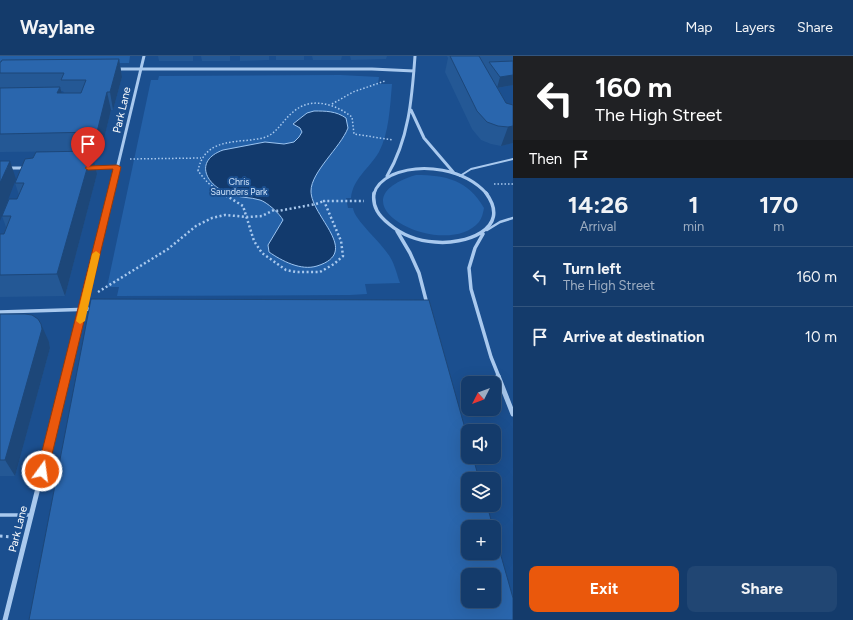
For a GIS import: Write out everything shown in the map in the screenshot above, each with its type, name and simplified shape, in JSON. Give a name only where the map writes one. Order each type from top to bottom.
[{"type":"street","name":"Park Lane","points":[[5,620],[83,309],[144,56]]},
{"type":"street","points":[[387,176],[393,167],[403,142],[411,109],[415,56]]},
{"type":"street","points":[[114,69],[372,69],[414,71]]},
{"type":"street","points":[[411,109],[424,138],[454,174]]},
{"type":"street","points":[[86,168],[117,167]]},
{"type":"street","points":[[0,168],[31,168]]},
{"type":"street","points":[[485,232],[465,241],[442,243],[418,239],[396,230],[378,215],[373,202],[374,190],[379,182],[387,176],[403,170],[418,168],[433,169],[460,176],[480,187],[492,201],[495,209],[495,216],[492,224],[475,248],[469,268],[472,289],[491,356],[513,414]]},
{"type":"street","points":[[396,230],[410,253],[419,273],[429,311]]},
{"type":"street","points":[[0,312],[99,309]]},
{"type":"lane","points":[[460,176],[471,169],[513,159]]},
{"type":"lane","points":[[485,232],[500,222],[513,218]]},
{"type":"lane","points":[[0,516],[31,516]]},
{"type":"path","points":[[332,104],[353,92],[387,80]]},
{"type":"path","points":[[324,201],[325,209],[343,245],[343,256],[334,264],[320,272],[296,272],[286,270],[262,253],[254,241],[248,217],[243,206],[221,194],[203,179],[198,171],[204,154],[214,148],[230,142],[266,137],[274,132],[294,112],[311,104],[332,104],[340,108],[352,117],[354,134],[403,142]]},
{"type":"path","points":[[119,159],[202,158]]},
{"type":"path","points":[[85,300],[168,249],[196,226],[212,218],[225,215],[248,217],[262,216],[274,210],[278,211],[316,204],[324,201],[373,202]]},
{"type":"green space","points":[[0,56],[130,56],[129,63],[0,64]]},
{"type":"green space","name":"Chris Saunders Park","points":[[340,75],[379,77],[378,84],[392,84],[388,120],[382,145],[375,158],[358,179],[352,191],[351,198],[346,198],[348,208],[353,208],[358,219],[390,257],[400,283],[365,284],[367,294],[350,295],[117,296],[119,287],[107,287],[151,80],[158,80],[159,76]]},
{"type":"green space","points":[[416,175],[437,176],[463,185],[471,191],[484,208],[479,222],[463,233],[442,235],[420,232],[401,224],[387,212],[383,199],[391,186]]},
{"type":"shaded area","points":[[314,111],[331,112],[346,118],[348,128],[339,144],[316,176],[312,184],[311,191],[313,201],[318,212],[331,233],[335,243],[335,252],[330,260],[317,266],[305,267],[286,262],[269,252],[268,245],[283,220],[276,212],[260,200],[241,197],[222,190],[209,179],[206,173],[206,167],[208,160],[223,150],[265,142],[284,144],[294,142],[302,132],[300,128],[293,124],[307,113]]},
{"type":"building","points":[[450,56],[479,56],[506,103],[513,105],[513,126],[498,126],[487,122],[477,111]]},
{"type":"building","points":[[119,59],[110,92],[107,92],[97,132],[0,134],[0,88],[60,87],[57,93],[81,93],[86,80],[61,80],[64,73],[0,73],[0,62],[2,60]]},
{"type":"building","points":[[513,61],[513,75],[500,77],[489,62]]},
{"type":"building","points":[[92,151],[57,274],[0,275],[0,234],[4,234],[11,216],[2,216],[9,199],[17,199],[24,183],[15,183],[25,159],[33,158],[36,152]]},
{"type":"building","points":[[0,161],[10,161],[0,183]]},
{"type":"building","points":[[91,299],[429,300],[464,424],[461,424],[461,464],[475,464],[477,472],[461,472],[461,512],[489,512],[491,520],[461,520],[461,560],[501,560],[501,556],[513,598],[513,620],[29,620]]},
{"type":"building","points":[[0,314],[32,315],[38,319],[42,329],[5,460],[0,460]]},
{"type":"slow traffic","points":[[80,321],[96,254]]},
{"type":"route","points":[[42,471],[117,167],[88,168]]}]
